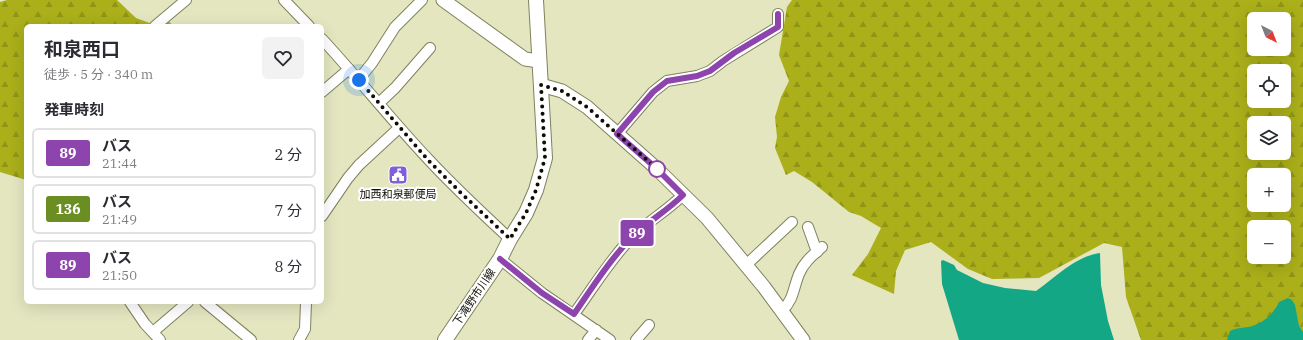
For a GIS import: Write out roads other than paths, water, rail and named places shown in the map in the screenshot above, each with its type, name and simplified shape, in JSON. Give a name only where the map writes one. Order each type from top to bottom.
[{"type":"main road","name":"下滝野市川線","points":[[445,340],[500,259],[526,213],[536,190],[545,158],[536,0]]},
{"type":"street","points":[[157,24],[186,0]]},
{"type":"street","points":[[284,0],[308,24]]},
{"type":"street","points":[[359,80],[372,63],[395,27],[422,0]]},
{"type":"street","points":[[443,0],[525,59],[539,61]]},
{"type":"street","points":[[617,134],[653,92],[667,81],[697,76],[710,71],[728,57],[778,27],[778,14]]},
{"type":"street","points":[[324,42],[359,80],[428,160],[510,239]]},
{"type":"street","points":[[379,103],[395,88],[430,48]]},
{"type":"street","points":[[324,90],[348,69]]},
{"type":"street","points":[[541,85],[562,91],[587,107],[656,168],[707,218],[782,311],[803,340]]},
{"type":"street","points":[[324,213],[352,174],[400,128]]},
{"type":"street","points":[[574,314],[621,249],[643,227],[673,205],[683,195]]},
{"type":"street","points":[[746,266],[792,222]]},
{"type":"street","points":[[782,311],[791,301],[799,274],[805,262],[819,249],[808,227]]},
{"type":"street","points":[[500,259],[542,293],[610,340]]},
{"type":"street","points":[[131,304],[145,324],[160,340]]},
{"type":"street","points":[[153,332],[186,304]]},
{"type":"street","points":[[207,304],[251,340]]},
{"type":"street","points":[[299,340],[305,329],[306,304]]},
{"type":"street","points":[[636,340],[649,324]]},
{"type":"street","points":[[588,340],[596,330]]},
{"type":"water","points":[[1100,253],[1101,285],[1108,321],[1114,340],[959,340],[942,284],[941,261],[943,260],[954,265],[957,270],[983,283],[1005,288],[1036,291],[1074,263],[1083,258]]},
{"type":"water","points":[[1288,298],[1292,300],[1295,305],[1299,326],[1303,332],[1303,340],[1227,340],[1230,331],[1258,324],[1274,311],[1279,302]]},
{"type":"place","name":"加西和泉郵便局","points":[[398,175]]}]
